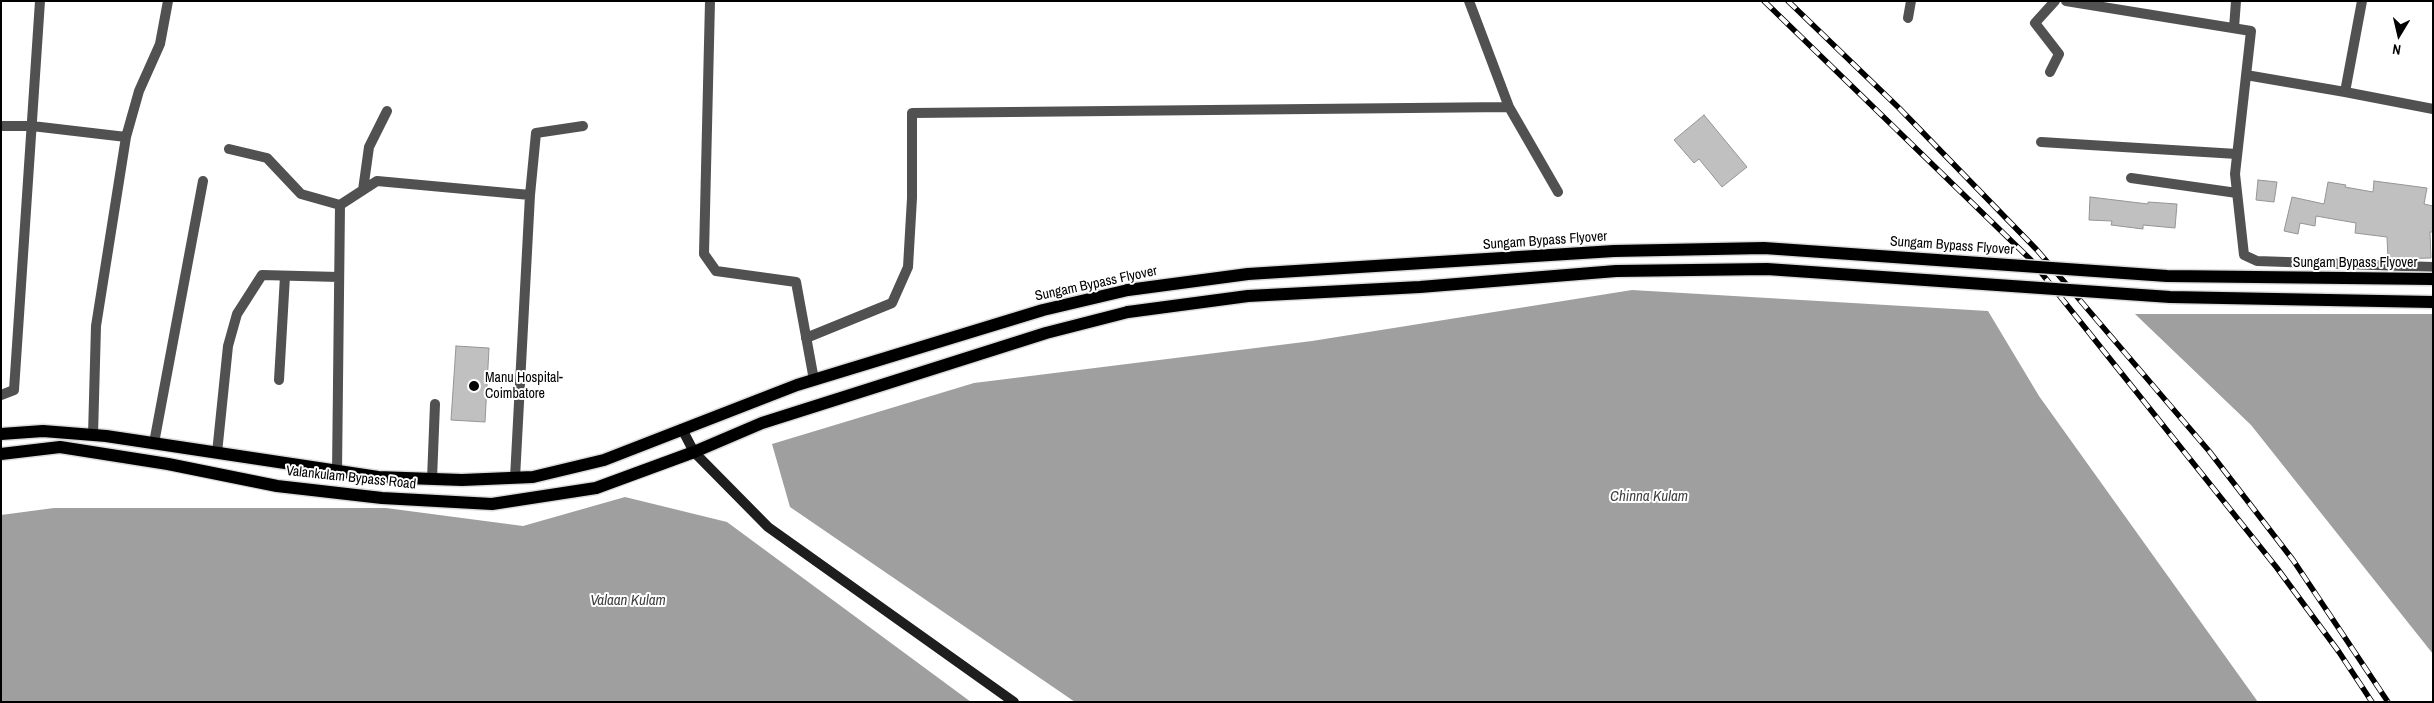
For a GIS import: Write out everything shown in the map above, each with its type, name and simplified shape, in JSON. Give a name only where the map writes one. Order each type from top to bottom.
[{"type":"main road","name":"Sungam Bypass Flyover","points":[[682,429],[814,380],[1043,310],[1128,290],[1248,274],[1614,251],[1764,248],[2167,276],[2433,278]]},
{"type":"main road","points":[[694,452],[762,423],[1046,333],[1128,312],[1248,296],[1420,287],[1616,271],[1767,269],[2170,297],[2433,302]]},
{"type":"main road","name":"Valankulam Bypass Road","points":[[1,434],[43,431],[93,435],[337,472],[378,477],[432,479],[533,477],[604,460],[682,429]]},
{"type":"main road","name":"Valankulam Bypass Road","points":[[1,454],[60,447],[168,464],[277,486],[382,498],[492,504],[596,488],[694,452]]},
{"type":"street","points":[[1,395],[14,390],[40,1]]},
{"type":"street","points":[[93,435],[96,326],[126,137],[139,91],[160,44],[168,1]]},
{"type":"street","points":[[710,1],[704,254],[716,271],[796,282],[814,380]]},
{"type":"street","points":[[1469,1],[1509,107],[1558,192]]},
{"type":"street","points":[[1908,18],[1911,1]]},
{"type":"street","points":[[2050,72],[2059,54],[2035,23],[2055,1]]},
{"type":"street","points":[[2066,1],[2251,31],[2235,174],[2244,255],[2257,261],[2433,267]]},
{"type":"street","points":[[2234,28],[2236,1]]},
{"type":"street","points":[[2346,92],[2362,1]]},
{"type":"street","points":[[2246,75],[2433,109]]},
{"type":"street","points":[[806,338],[892,303],[908,266],[912,198],[912,113],[1509,107]]},
{"type":"street","points":[[363,190],[369,147],[387,111]]},
{"type":"street","points":[[1,126],[32,126],[126,137]]},
{"type":"street","points":[[515,478],[530,195],[536,133],[583,126]]},
{"type":"street","points":[[2041,142],[2237,154]]},
{"type":"street","points":[[229,149],[267,158],[301,194],[340,205],[377,181],[530,195]]},
{"type":"street","points":[[2131,178],[2237,193]]},
{"type":"street","points":[[154,443],[203,181]]},
{"type":"street","points":[[337,472],[340,205]]},
{"type":"street","points":[[218,453],[228,346],[237,314],[262,275],[339,277]]},
{"type":"street","points":[[279,380],[285,276]]},
{"type":"street","points":[[432,479],[435,404]]},
{"type":"street","points":[[682,429],[694,452],[768,527],[1014,702]]},
{"type":"water","name":"Chinna Kulam","points":[[1632,290],[1988,311],[2039,396],[2258,702],[1075,702],[790,507],[772,444],[974,383],[1312,341]]},
{"type":"water","points":[[2135,314],[2433,314],[2433,654],[2251,425]]},
{"type":"water","name":"Valaan Kulam","points":[[625,497],[727,522],[971,702],[1,702],[1,515],[54,508],[386,508],[523,526]]},
{"type":"building","points":[[1704,115],[1747,167],[1722,187],[1699,159],[1694,163],[1674,140]]},
{"type":"building","points":[[2258,180],[2277,182],[2274,202],[2256,200]]},
{"type":"building","points":[[2374,181],[2427,188],[2424,204],[2433,206],[2433,232],[2430,232],[2431,258],[2388,259],[2387,237],[2355,233],[2356,223],[2316,216],[2315,226],[2300,223],[2298,234],[2284,231],[2292,197],[2324,204],[2328,182],[2373,192]]},
{"type":"building","points":[[2090,197],[2148,204],[2148,202],[2177,204],[2175,228],[2143,225],[2143,229],[2111,225],[2112,221],[2089,220]]},
{"type":"building","points":[[456,346],[489,348],[485,422],[451,420]]},
{"type":"railway","points":[[1764,1],[2031,260],[2277,568],[2339,652],[2372,702]]},
{"type":"railway","points":[[1788,1],[1899,108],[2037,250],[2209,451],[2293,560],[2388,702]]},
{"type":"place","name":"Manu Hospital- Coimbatore","points":[[474,386]]}]
